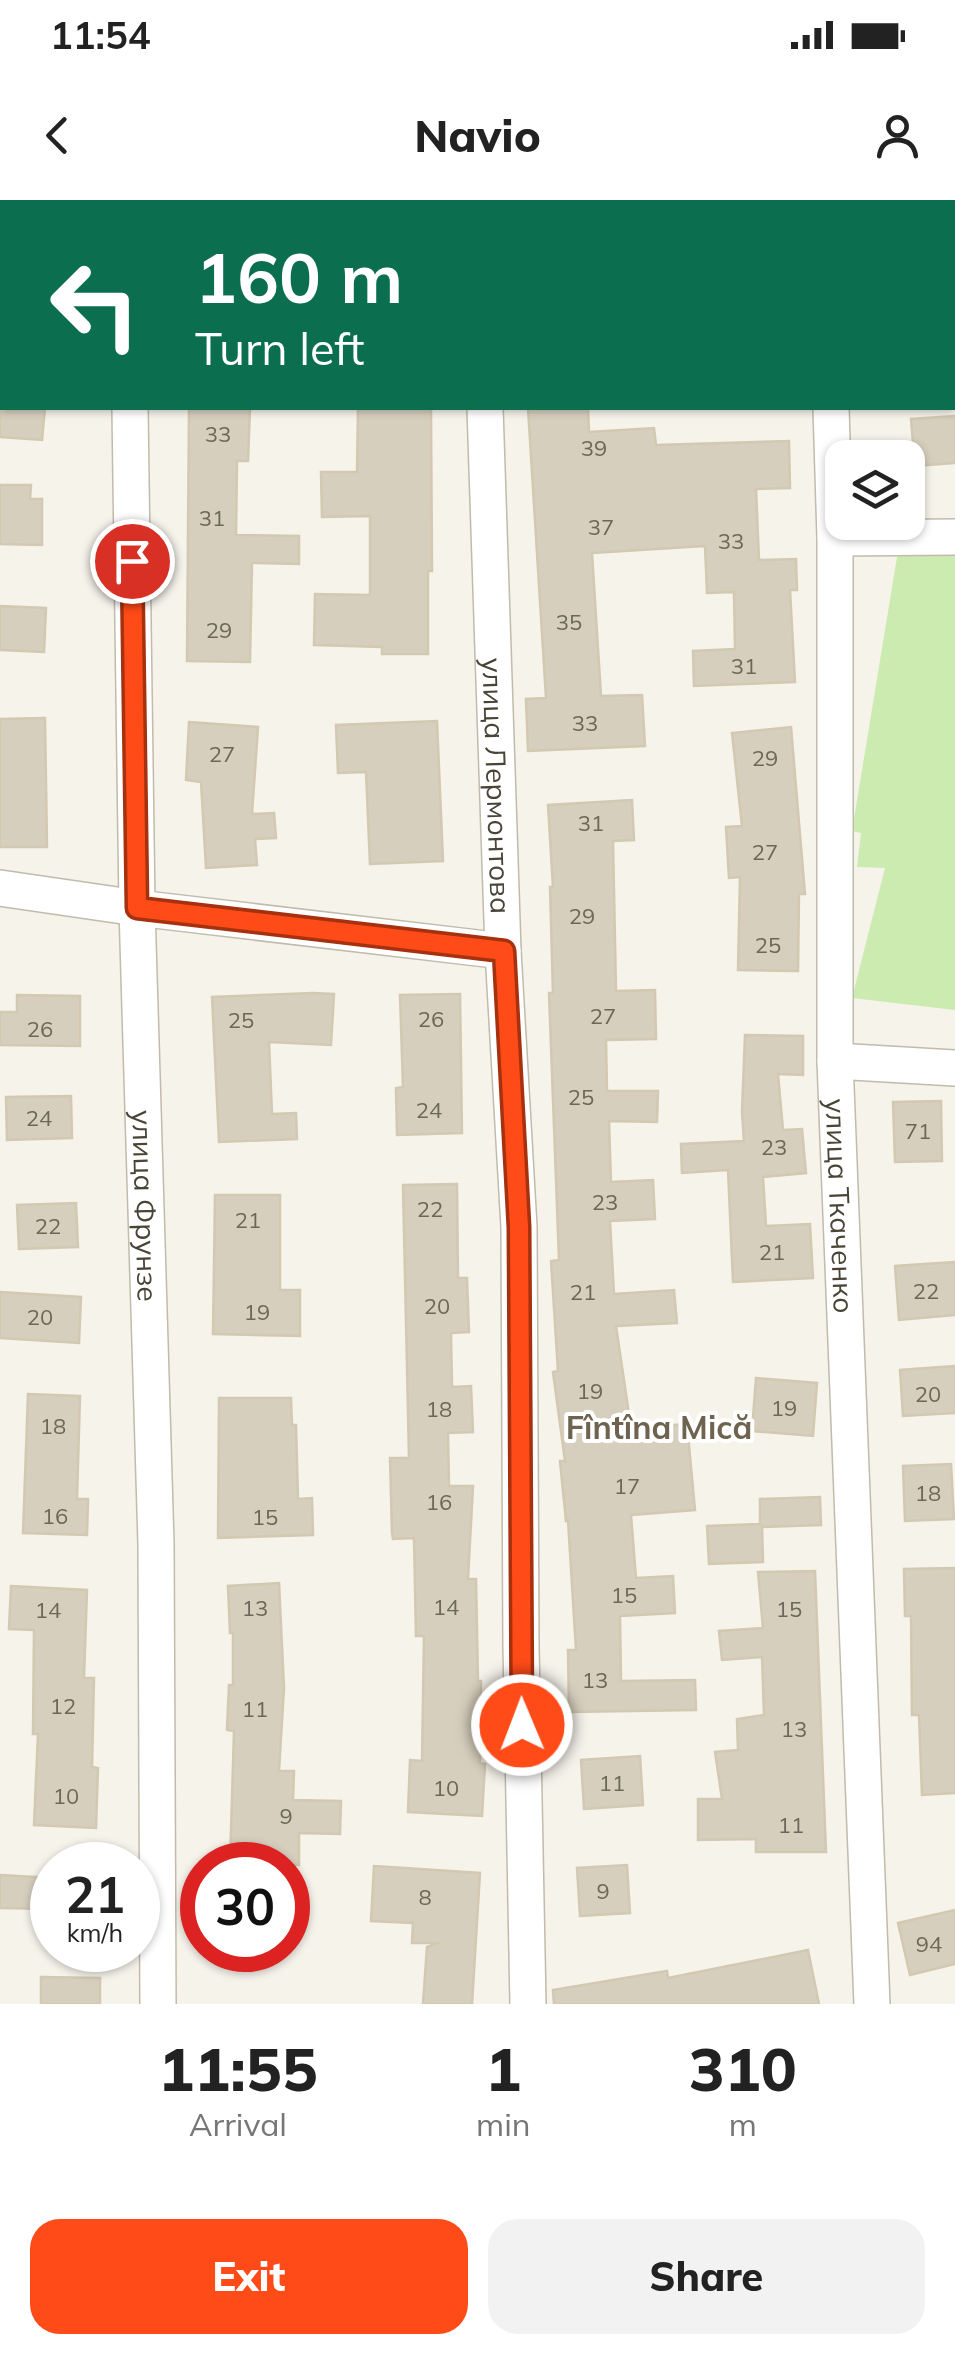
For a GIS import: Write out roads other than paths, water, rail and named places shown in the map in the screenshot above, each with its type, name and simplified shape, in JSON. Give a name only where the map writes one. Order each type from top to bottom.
[{"type":"street","name":"улица Фрунзе","points":[[130,410],[137,908],[156,1544],[158,2004]]},
{"type":"street","name":"улица Лермонтова","points":[[486,410],[504,951],[519,1227],[528,2004]]},
{"type":"street","name":"улица Ткаченко","points":[[831,410],[832,440]]},
{"type":"street","points":[[925,537],[955,537]]},
{"type":"street","name":"улица Ткаченко","points":[[835,540],[835,1061],[872,2004]]},
{"type":"street","points":[[0,888],[504,951]]},
{"type":"street","points":[[835,1061],[955,1068]]},
{"type":"district","name":"Fîntîna Mică","points":[[659,1427]]}]
